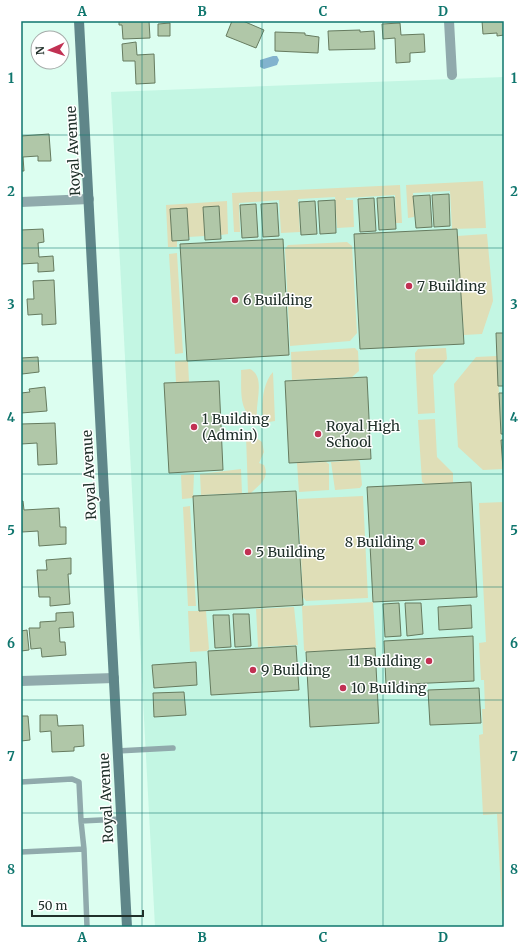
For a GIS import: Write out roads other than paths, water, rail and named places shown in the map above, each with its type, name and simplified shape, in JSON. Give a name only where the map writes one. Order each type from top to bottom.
[{"type":"main road","name":"Royal Avenue","points":[[79,21],[126,927]]},
{"type":"street","points":[[449,21],[452,75]]},
{"type":"street","points":[[21,202],[89,199]]},
{"type":"street","points":[[21,681],[114,678]]},
{"type":"lane","points":[[117,751],[173,748]]},
{"type":"lane","points":[[21,782],[72,779],[79,782],[84,849],[87,927]]},
{"type":"lane","points":[[82,821],[121,819]]},
{"type":"lane","points":[[21,852],[84,849]]},
{"type":"water","points":[[277,56],[279,60],[277,65],[264,69],[260,67],[260,60]]},
{"type":"place","name":"7 Building","points":[[409,286]]},
{"type":"place","name":"6 Building","points":[[235,300]]},
{"type":"place","name":"1 Building (Admin)","points":[[194,427]]},
{"type":"place","name":"Royal High School","points":[[318,434]]},
{"type":"place","name":"8 Building","points":[[422,542]]},
{"type":"place","name":"5 Building","points":[[248,552]]},
{"type":"place","name":"11 Building","points":[[429,661]]},
{"type":"place","name":"9 Building","points":[[253,670]]},
{"type":"place","name":"10 Building","points":[[343,688]]}]
